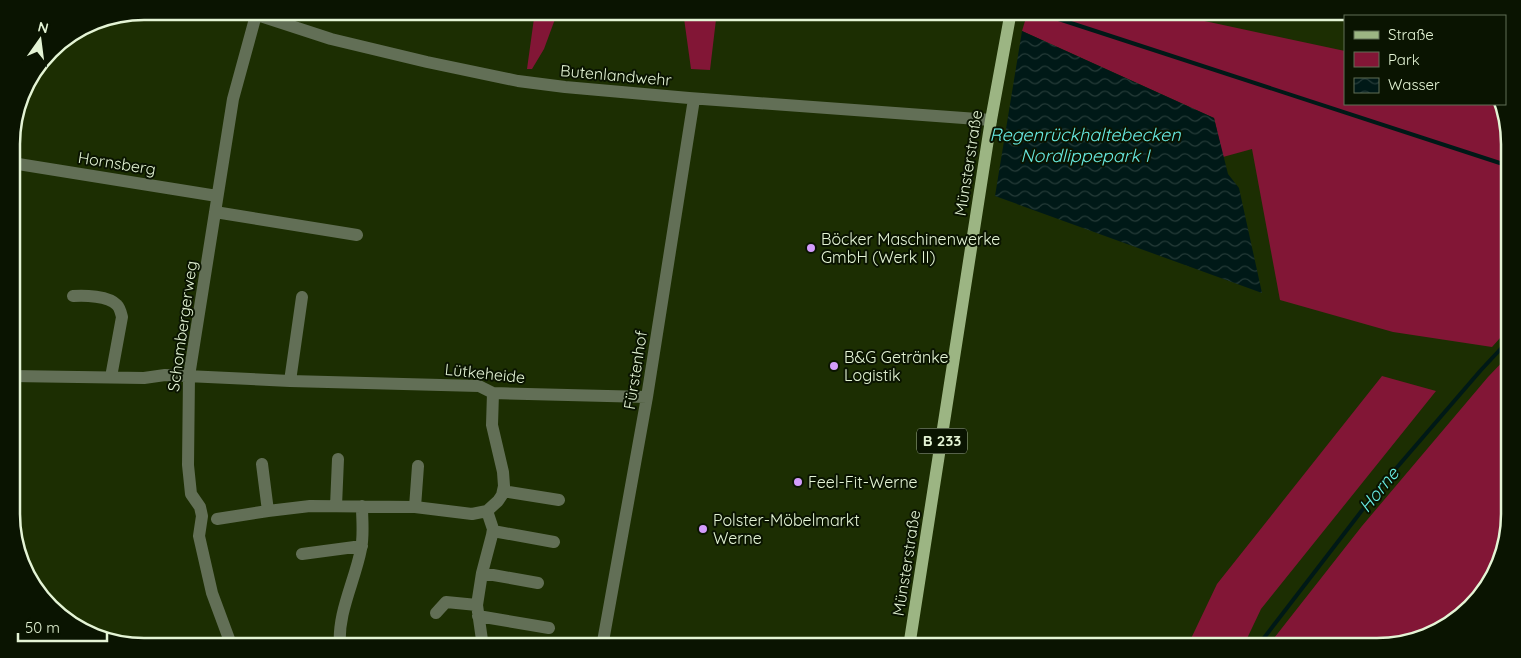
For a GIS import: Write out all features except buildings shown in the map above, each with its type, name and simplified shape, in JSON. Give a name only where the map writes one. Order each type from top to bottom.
[{"type":"main road","name":"Münsterstraße","points":[[910,638],[991,120],[1009,20]]},
{"type":"street","name":"Schombergerweg","points":[[228,638],[210,586],[199,536],[202,516],[200,507],[192,494],[188,465],[189,376],[233,99],[249,20]]},
{"type":"street","name":"Butenlandwehr","points":[[272,20],[332,39],[427,62],[518,81],[694,99],[991,120]]},
{"type":"street","name":"Fürstenhof","points":[[604,638],[647,397],[694,99]]},
{"type":"street","name":"Hornsberg","points":[[20,164],[217,196]]},
{"type":"street","points":[[215,212],[357,236]]},
{"type":"street","points":[[73,296],[84,295],[111,300],[118,306],[122,317],[111,377]]},
{"type":"street","points":[[290,380],[302,297]]},
{"type":"street","name":"Lütkeheide","points":[[20,376],[144,378],[165,375],[479,386],[493,393],[647,397]]},
{"type":"street","points":[[217,519],[310,506],[415,507],[472,514],[487,511],[498,501],[503,491],[503,472],[492,425],[493,393]]},
{"type":"street","points":[[336,506],[338,459]]},
{"type":"street","points":[[262,464],[268,511]]},
{"type":"street","points":[[415,507],[418,466]]},
{"type":"street","points":[[503,491],[559,500]]},
{"type":"street","points":[[340,638],[342,619],[362,546],[362,506]]},
{"type":"street","points":[[482,638],[477,610],[482,573],[493,531],[487,511]]},
{"type":"street","points":[[493,531],[554,542]]},
{"type":"street","points":[[302,554],[362,546]]},
{"type":"street","points":[[482,573],[538,583]]},
{"type":"street","points":[[436,613],[446,602],[549,628]]},
{"type":"green space","points":[[534,20],[555,20],[544,49],[532,69],[527,69]]},
{"type":"green space","points":[[684,20],[716,20],[710,70],[691,69]]},
{"type":"green space","points":[[1025,20],[1200,20],[1344,51],[1344,105],[1495,105],[1500,127],[1501,144],[1501,337],[1492,347],[1393,332],[1280,300],[1252,149],[1223,157],[1214,118],[1022,31]]},
{"type":"green space","points":[[1501,363],[1501,522],[1499,539],[1492,562],[1475,590],[1465,602],[1439,621],[1425,629],[1402,636],[1385,638],[1274,638],[1362,526]]},
{"type":"green space","points":[[1382,376],[1436,391],[1261,609],[1247,638],[1191,638],[1217,584]]},
{"type":"water","name":"Regenrückhaltebecken Nordlippepark I","points":[[1022,31],[1214,118],[1228,174],[1239,188],[1262,293],[995,196]]},
{"type":"waterway","points":[[1062,20],[1501,163]]},
{"type":"waterway","name":"Horne","points":[[1264,638],[1380,487],[1501,349]]},
{"type":"place","name":"Böcker Maschinenwerke GmbH (Werk II)","points":[[811,248]]},
{"type":"place","name":"B&G Getränke Logistik","points":[[834,366]]},
{"type":"place","name":"Feel-Fit-Werne","points":[[798,482]]},
{"type":"place","name":"Polster-Möbelmarkt Werne","points":[[703,529]]}]
